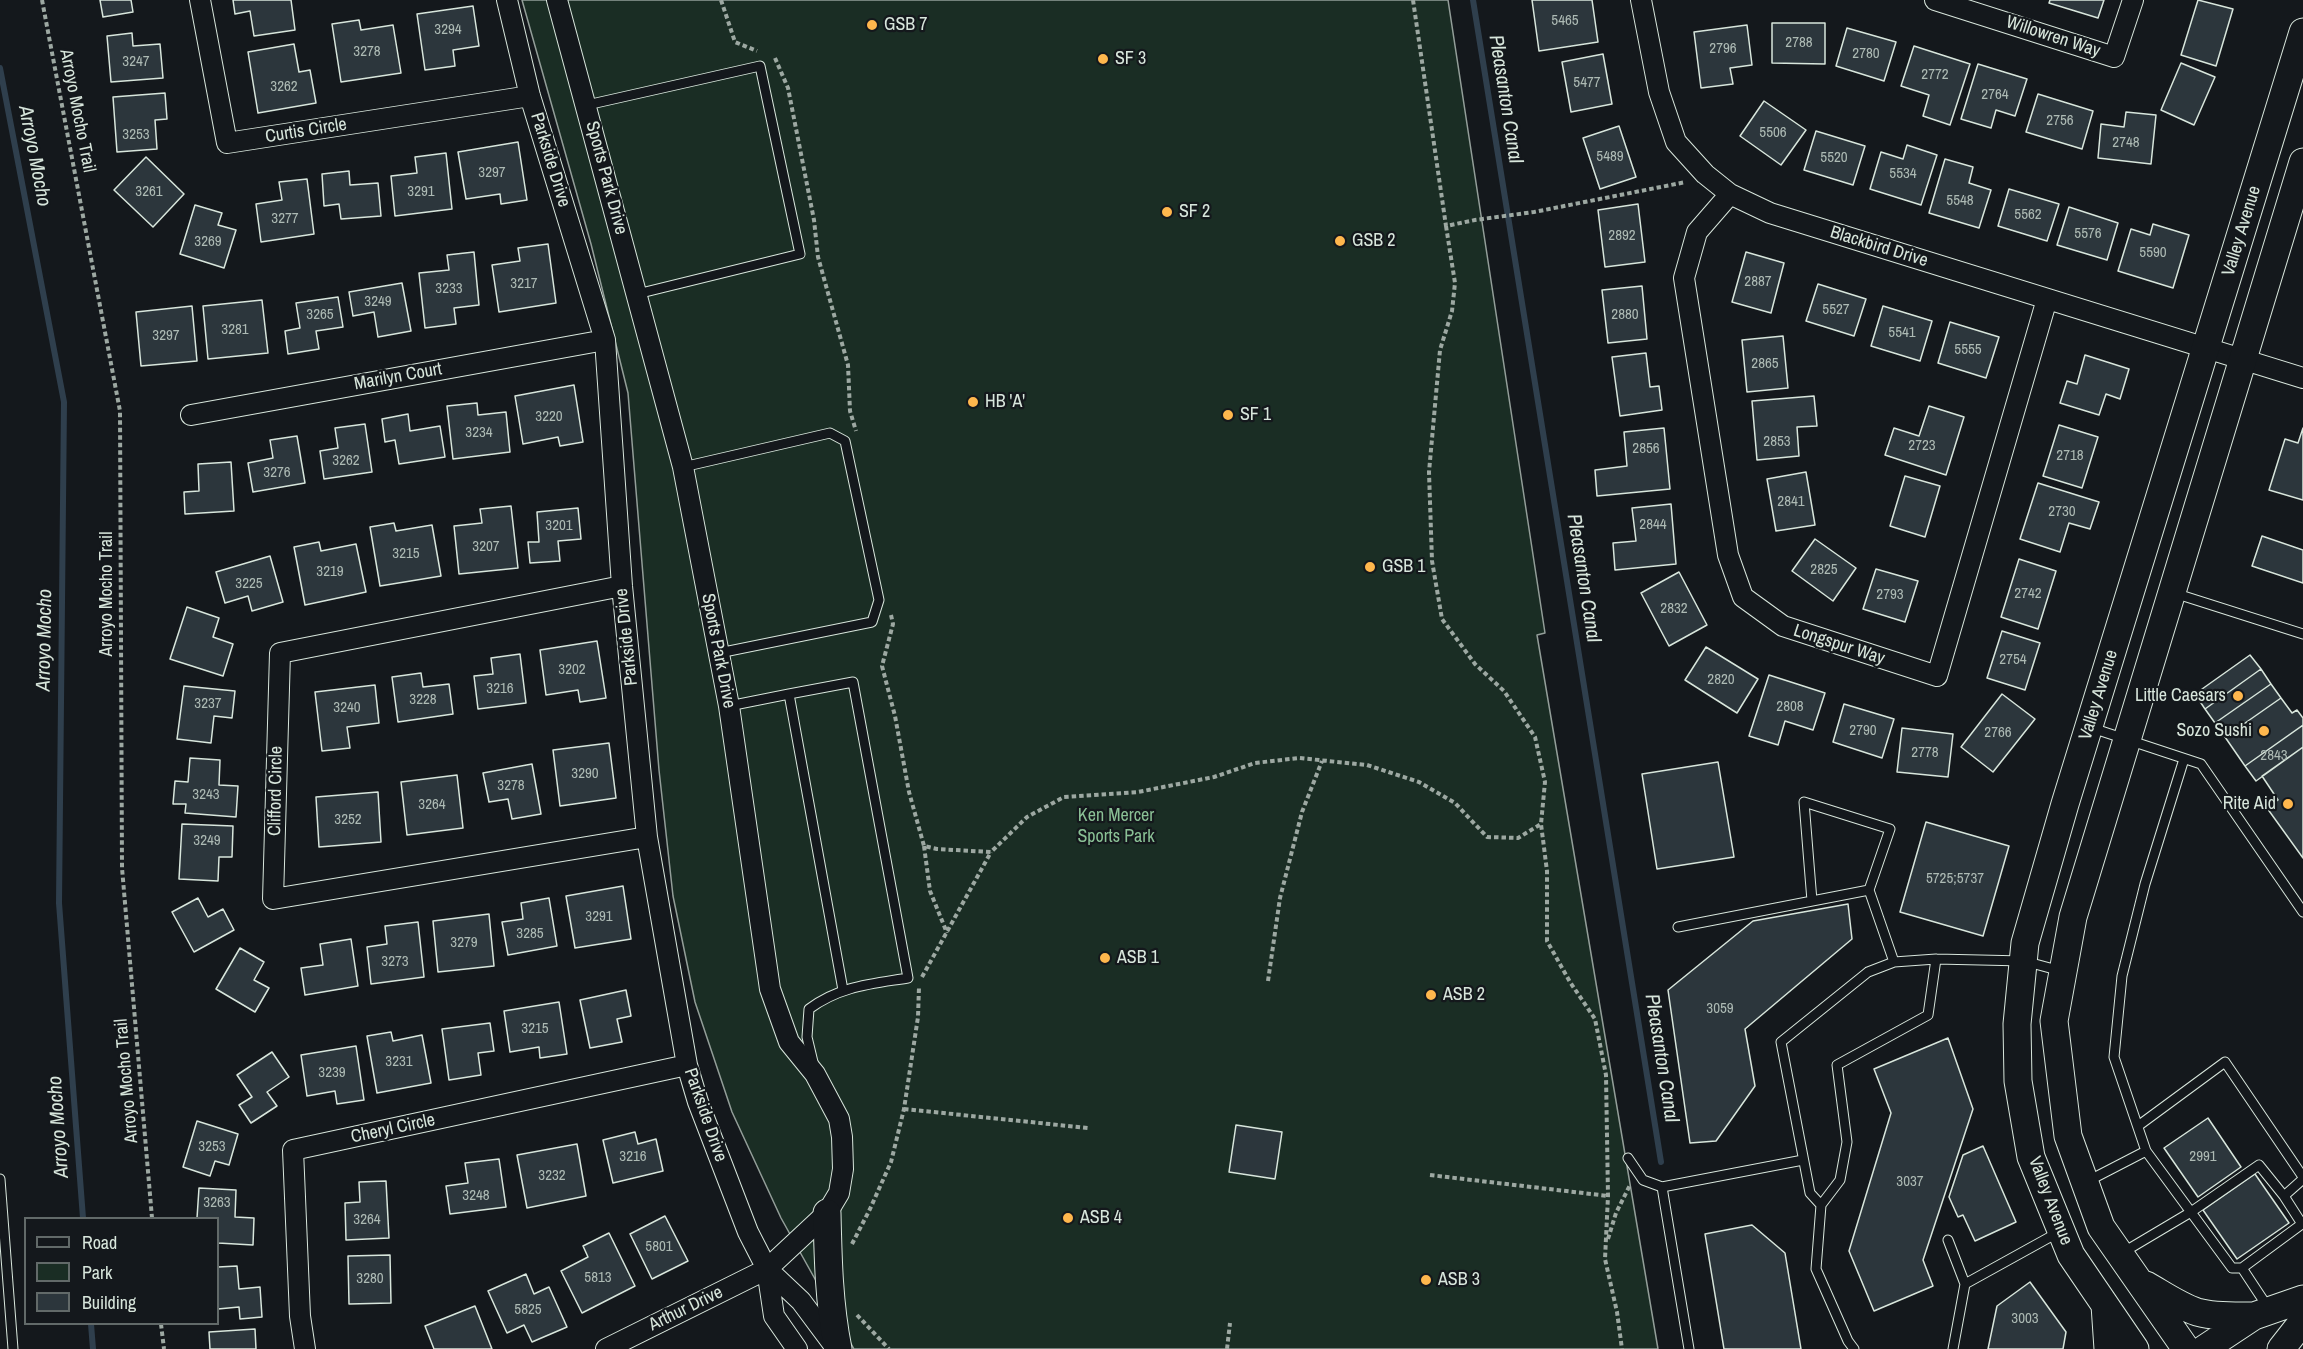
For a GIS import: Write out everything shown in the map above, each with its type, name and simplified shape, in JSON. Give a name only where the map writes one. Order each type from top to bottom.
[{"type":"main road","name":"Valley Avenue","points":[[2135,1349],[2071,1255],[2031,1157],[2018,1081],[2017,1024],[2025,943],[2303,32]]},
{"type":"main road","points":[[2186,1349],[2101,1227],[2067,1136],[2054,1022],[2073,917],[2303,162]]},
{"type":"main road","points":[[827,1213],[831,1316],[838,1349]]},
{"type":"main road","points":[[2138,1281],[2184,1307],[2199,1312],[2216,1316],[2262,1313]]},
{"type":"main road","points":[[2204,1349],[2262,1313],[2303,1299]]},
{"type":"main road","points":[[2104,1304],[2108,1349]]},
{"type":"main road","points":[[2281,1349],[2303,1320]]},
{"type":"street","name":"Curtis Circle","points":[[200,0],[227,143],[530,96]]},
{"type":"street","name":"Parkside Drive","points":[[507,0],[530,96],[605,340],[622,585],[647,837],[687,1065],[698,1102],[748,1232],[767,1269],[774,1316],[796,1349]]},
{"type":"street","name":"Sports Park Drive","points":[[557,0],[683,467],[729,706],[770,989],[789,1042],[815,1074],[839,1119],[842,1137],[843,1168],[839,1193],[827,1213],[767,1269]]},
{"type":"street","name":"Blackbird Drive","points":[[1641,0],[1659,92],[1676,142],[1705,174],[1730,194],[1770,213],[2303,378]]},
{"type":"street","name":"Willowren Way","points":[[1935,0],[2114,57],[2133,0]]},
{"type":"street","name":"Longspur Way","points":[[1730,194],[1697,232],[1684,278],[1728,555],[1743,597],[1783,626],[1937,676],[2047,299]]},
{"type":"street","name":"Marilyn Court","points":[[191,415],[605,340]]},
{"type":"street","name":"Clifford Circle","points":[[622,585],[279,653],[273,899],[647,837]]},
{"type":"street","name":"Cheryl Circle","points":[[305,1349],[300,1316],[293,1150],[687,1065]]},
{"type":"street","name":"Parkside Drive","points":[[767,1269],[801,1301],[838,1349]]},
{"type":"street","name":"Arthur Drive","points":[[606,1349],[767,1269]]},
{"type":"lane","points":[[587,105],[760,66],[800,254],[637,294]]},
{"type":"lane","points":[[683,467],[830,433],[845,441],[879,600],[872,622],[719,653]]},
{"type":"lane","points":[[2173,593],[2303,634]]},
{"type":"lane","points":[[729,706],[853,682],[908,978],[843,990],[826,997],[809,1009],[807,1037],[815,1074]]},
{"type":"lane","points":[[789,694],[843,990]]},
{"type":"lane","points":[[2089,728],[2201,764],[2303,912]]},
{"type":"lane","points":[[2120,1254],[2192,1212],[2259,1165],[2284,1196],[2302,1224],[2242,1268],[2232,1268],[2192,1212],[2146,1151],[2114,1057],[2122,976],[2145,884],[2184,759]]},
{"type":"lane","points":[[1812,901],[1804,802],[1890,829],[1869,890],[1894,962]]},
{"type":"lane","points":[[1678,927],[1869,890]]},
{"type":"lane","points":[[1854,1349],[1848,1341],[1816,1269],[1821,1205],[1840,1180],[1847,1143],[1837,1065],[1928,1015],[1936,959]]},
{"type":"lane","points":[[1821,1205],[1810,1193],[1781,1042],[1868,972],[1894,962],[1936,959],[2024,961],[2064,972]]},
{"type":"lane","points":[[2138,1126],[2225,1062],[2303,1178],[2284,1196]]},
{"type":"lane","points":[[2085,1183],[2146,1151]]},
{"type":"lane","points":[[1628,1158],[1643,1180],[1662,1187],[1803,1160]]},
{"type":"lane","points":[[0,1179],[13,1349]]},
{"type":"lane","points":[[1662,1187],[1689,1349]]},
{"type":"lane","points":[[1965,1284],[2062,1231]]},
{"type":"lane","points":[[1948,1240],[1965,1284],[1953,1349]]},
{"type":"lane","points":[[2242,1268],[2262,1313]]},
{"type":"path","name":"Arroyo Mocho Trail","points":[[42,0],[120,411],[122,868],[152,1217]]},
{"type":"path","points":[[721,0],[735,42],[775,58],[788,88],[818,257],[848,365],[850,411],[858,442]]},
{"type":"path","points":[[1413,0],[1455,284],[1452,311],[1440,350],[1429,472],[1434,573],[1442,620],[1475,664],[1504,691],[1535,737],[1545,782],[1541,824],[1547,871],[1547,941],[1570,982],[1595,1019],[1606,1075],[1608,1196],[1605,1259],[1617,1312],[1622,1349]]},
{"type":"path","points":[[1446,226],[1679,185],[1705,174]]},
{"type":"path","points":[[891,613],[893,624],[882,666],[895,716],[909,792],[924,846],[930,891],[947,933]]},
{"type":"path","points":[[850,1248],[891,1162],[904,1108],[918,1017],[920,982],[991,852],[1027,817],[1064,797],[1138,792],[1214,777],[1255,764],[1299,758],[1367,765],[1419,782],[1455,802],[1487,837],[1518,838],[1541,824]]},
{"type":"path","points":[[1268,981],[1280,898],[1302,812],[1322,761]]},
{"type":"path","points":[[924,846],[937,849],[991,852]]},
{"type":"path","points":[[904,1108],[1088,1128]]},
{"type":"path","points":[[1606,1245],[1616,1214],[1637,1172]]},
{"type":"path","points":[[1430,1175],[1608,1196]]},
{"type":"path","points":[[856,1315],[889,1349]]},
{"type":"path","points":[[1227,1349],[1230,1323]]},
{"type":"path","points":[[161,1325],[164,1349]]},
{"type":"green space","name":"Ken Mercer Sports Park","points":[[522,0],[1448,0],[1545,633],[1537,635],[1658,1349],[854,1349],[781,1218],[732,1112],[695,1002],[673,896],[659,770],[628,393],[591,244]]},
{"type":"building","points":[[100,0],[131,0],[133,12],[103,17]]},
{"type":"building","points":[[233,0],[291,0],[295,30],[254,36],[250,11],[235,14]]},
{"type":"building","points":[[1532,0],[1592,0],[1598,42],[1539,51]]},
{"type":"building","points":[[2050,0],[2104,0],[2098,18],[2049,3]]},
{"type":"building","points":[[2198,0],[2233,9],[2216,66],[2181,55]]},
{"type":"building","points":[[473,6],[479,46],[453,50],[455,66],[425,70],[417,14]]},
{"type":"building","points":[[359,20],[361,30],[393,25],[401,73],[341,82],[332,24]]},
{"type":"building","points":[[1772,23],[1825,23],[1825,64],[1772,63]]},
{"type":"building","points":[[1747,25],[1752,65],[1730,68],[1733,84],[1701,88],[1694,32]]},
{"type":"building","points":[[1847,28],[1896,42],[1884,81],[1836,66]]},
{"type":"building","points":[[132,33],[133,46],[160,44],[163,78],[111,82],[107,36]]},
{"type":"building","points":[[294,44],[299,72],[310,70],[316,103],[258,113],[248,52]]},
{"type":"building","points":[[1914,46],[1970,64],[1950,125],[1923,116],[1929,95],[1901,86]]},
{"type":"building","points":[[1603,54],[1612,104],[1571,112],[1562,62]]},
{"type":"building","points":[[2181,63],[2215,77],[2194,125],[2161,110]]},
{"type":"building","points":[[1978,64],[2027,79],[2015,116],[1996,110],[1991,128],[1961,119]]},
{"type":"building","points":[[165,93],[167,119],[155,120],[157,149],[117,152],[113,97]]},
{"type":"building","points":[[2038,94],[2093,111],[2082,149],[2026,132]]},
{"type":"building","points":[[1764,101],[1806,130],[1781,165],[1740,136]]},
{"type":"building","points":[[2126,112],[2156,115],[2151,164],[2098,158],[2101,124],[2124,127]]},
{"type":"building","points":[[1619,126],[1636,177],[1600,189],[1583,138]]},
{"type":"building","points":[[1816,131],[1865,146],[1853,185],[1804,170]]},
{"type":"building","points":[[518,142],[527,200],[501,204],[500,194],[466,199],[458,152]]},
{"type":"building","points":[[1907,145],[1937,155],[1921,205],[1870,189],[1881,152],[1903,159]]},
{"type":"building","points":[[446,153],[452,209],[395,216],[391,176],[417,173],[415,157]]},
{"type":"building","points":[[146,157],[184,194],[153,227],[114,190]]},
{"type":"building","points":[[1945,159],[1973,167],[1969,183],[1991,190],[1979,228],[1929,213]]},
{"type":"building","points":[[349,171],[350,185],[378,183],[381,216],[341,219],[339,204],[324,206],[322,174]]},
{"type":"building","points":[[307,179],[314,234],[261,242],[256,204],[282,200],[279,182]]},
{"type":"building","points":[[2009,189],[2059,204],[2047,241],[1998,226]]},
{"type":"building","points":[[1638,204],[1645,262],[1605,267],[1598,210]]},
{"type":"building","points":[[195,205],[222,213],[218,225],[236,230],[224,268],[180,254]]},
{"type":"building","points":[[2069,207],[2118,223],[2107,260],[2057,245]]},
{"type":"building","points":[[2153,224],[2189,235],[2173,288],[2118,271],[2131,229],[2150,235]]},
{"type":"building","points":[[548,244],[556,303],[499,312],[492,265],[520,261],[518,248]]},
{"type":"building","points":[[474,252],[479,305],[454,308],[456,324],[425,328],[419,273],[449,270],[447,255]]},
{"type":"building","points":[[1746,252],[1784,263],[1771,313],[1732,302]]},
{"type":"building","points":[[402,283],[411,331],[378,337],[374,312],[353,316],[349,292]]},
{"type":"building","points":[[1818,284],[1866,299],[1854,336],[1806,321]]},
{"type":"building","points":[[1642,286],[1647,339],[1608,343],[1602,290]]},
{"type":"building","points":[[338,297],[343,327],[316,331],[319,349],[288,354],[285,331],[300,328],[296,303]]},
{"type":"building","points":[[262,300],[268,353],[208,359],[203,306]]},
{"type":"building","points":[[192,306],[197,361],[141,366],[136,312]]},
{"type":"building","points":[[1883,306],[1932,321],[1920,361],[1871,346]]},
{"type":"building","points":[[1950,322],[1999,337],[1986,378],[1938,363]]},
{"type":"building","points":[[1783,336],[1788,388],[1747,392],[1742,340]]},
{"type":"building","points":[[1646,353],[1650,387],[1659,386],[1662,410],[1620,416],[1612,357]]},
{"type":"building","points":[[2085,355],[2129,369],[2120,399],[2106,394],[2099,415],[2060,403],[2067,381],[2077,384]]},
{"type":"building","points":[[574,385],[583,442],[560,446],[558,437],[523,444],[515,396]]},
{"type":"building","points":[[1814,396],[1817,426],[1797,427],[1799,456],[1757,460],[1752,401]]},
{"type":"building","points":[[477,403],[478,415],[506,412],[510,452],[453,459],[447,406]]},
{"type":"building","points":[[1929,406],[1964,417],[1946,475],[1885,455],[1894,428],[1919,436]]},
{"type":"building","points":[[408,414],[410,431],[440,426],[445,457],[399,464],[395,440],[385,442],[382,419]]},
{"type":"building","points":[[365,424],[372,472],[324,479],[320,451],[338,448],[335,428]]},
{"type":"building","points":[[2059,425],[2098,437],[2082,488],[2043,476]]},
{"type":"building","points":[[1664,428],[1670,489],[1597,496],[1595,470],[1627,466],[1624,432]]},
{"type":"building","points":[[2303,428],[2303,500],[2269,490],[2285,439],[2298,443]]},
{"type":"building","points":[[297,436],[305,483],[253,492],[248,463],[273,458],[270,440]]},
{"type":"building","points":[[231,462],[234,511],[185,514],[184,492],[199,491],[198,464]]},
{"type":"building","points":[[1806,472],[1815,525],[1776,531],[1767,479]]},
{"type":"building","points":[[1905,476],[1940,486],[1925,537],[1890,526]]},
{"type":"building","points":[[2038,483],[2099,502],[2090,529],[2069,523],[2060,552],[2020,539]]},
{"type":"building","points":[[1671,504],[1676,564],[1615,570],[1613,543],[1636,541],[1632,508]]},
{"type":"building","points":[[511,506],[518,568],[459,574],[454,526],[482,523],[480,509]]},
{"type":"building","points":[[578,508],[581,539],[558,541],[560,561],[530,563],[528,542],[539,542],[537,512]]},
{"type":"building","points":[[394,523],[396,531],[432,525],[441,576],[380,586],[370,527]]},
{"type":"building","points":[[2262,536],[2303,550],[2303,583],[2252,566]]},
{"type":"building","points":[[1815,539],[1856,568],[1833,601],[1792,571]]},
{"type":"building","points":[[319,542],[321,551],[356,544],[366,592],[305,605],[294,547]]},
{"type":"building","points":[[270,556],[283,602],[252,611],[248,596],[225,603],[216,572]]},
{"type":"building","points":[[2019,559],[2056,571],[2038,629],[2001,617]]},
{"type":"building","points":[[1876,569],[1918,581],[1905,622],[1863,609]]},
{"type":"building","points":[[1679,572],[1707,625],[1669,646],[1641,593]]},
{"type":"building","points":[[187,607],[219,618],[213,637],[233,644],[223,676],[170,659]]},
{"type":"building","points":[[2002,631],[2040,643],[2025,690],[1987,678]]},
{"type":"building","points":[[597,641],[606,698],[580,702],[578,690],[546,695],[540,650]]},
{"type":"building","points":[[1706,647],[1758,679],[1737,713],[1685,680]]},
{"type":"building","points":[[520,654],[526,703],[478,709],[474,676],[493,674],[491,658]]},
{"type":"building","points":[[2250,655],[2261,669],[2205,709],[2195,694]]},
{"type":"building","name":"Little Caesars","points":[[2261,669],[2271,684],[2215,723],[2205,709]]},
{"type":"building","points":[[421,673],[423,687],[449,684],[453,714],[398,722],[392,677]]},
{"type":"building","points":[[1769,675],[1825,693],[1813,730],[1785,721],[1778,745],[1749,736]]},
{"type":"building","points":[[2271,684],[2281,698],[2225,737],[2215,723]]},
{"type":"building","points":[[375,685],[379,723],[347,727],[350,748],[322,751],[315,692]]},
{"type":"building","points":[[184,686],[235,691],[232,718],[214,716],[211,743],[177,739]]},
{"type":"building","points":[[2002,694],[2035,719],[1993,772],[1961,747]]},
{"type":"building","name":"Sozo Sushi","points":[[2281,698],[2292,713],[2297,710],[2303,718],[2303,725],[2245,766],[2225,737]]},
{"type":"building","points":[[1844,704],[1894,719],[1882,758],[1833,742]]},
{"type":"building","points":[[2303,725],[2303,747],[2256,781],[2245,766]]},
{"type":"building","points":[[1902,728],[1953,734],[1948,777],[1897,772]]},
{"type":"building","points":[[609,743],[616,798],[560,806],[553,750]]},
{"type":"building","name":"Rite Aid","points":[[2303,747],[2303,858],[2267,808],[2278,800],[2262,776]]},
{"type":"building","points":[[190,758],[220,760],[219,785],[238,786],[236,817],[185,813],[186,804],[173,804],[175,781],[188,782]]},
{"type":"building","points":[[1718,762],[1734,857],[1657,869],[1642,774]]},
{"type":"building","points":[[532,764],[541,814],[512,819],[508,799],[489,802],[483,773]]},
{"type":"building","points":[[457,775],[463,828],[407,835],[401,782]]},
{"type":"building","points":[[378,792],[381,842],[319,847],[316,797]]},
{"type":"building","points":[[1926,822],[2009,846],[1983,936],[1900,912]]},
{"type":"building","points":[[182,824],[233,826],[232,857],[219,857],[218,881],[179,879]]},
{"type":"building","points":[[623,886],[631,939],[575,948],[566,896]]},
{"type":"building","points":[[198,898],[208,917],[223,909],[234,930],[194,952],[172,912]]},
{"type":"building","points":[[549,898],[557,946],[508,955],[502,922],[523,919],[521,903]]},
{"type":"building","points":[[1848,904],[1852,939],[1745,1029],[1755,1086],[1716,1141],[1690,1143],[1668,990],[1753,921]]},
{"type":"building","points":[[489,914],[494,966],[438,972],[433,921]]},
{"type":"building","points":[[418,922],[424,977],[371,984],[367,947],[387,944],[385,926]]},
{"type":"building","points":[[351,939],[358,986],[305,995],[301,968],[323,965],[320,944]]},
{"type":"building","points":[[240,948],[264,962],[254,980],[269,988],[255,1012],[216,989]]},
{"type":"building","points":[[626,990],[631,1016],[617,1019],[622,1042],[590,1048],[580,1000]]},
{"type":"building","points":[[559,1002],[567,1054],[540,1058],[539,1047],[510,1052],[504,1011]]},
{"type":"building","points":[[490,1023],[494,1051],[478,1053],[481,1075],[449,1080],[442,1029]]},
{"type":"building","points":[[391,1032],[393,1041],[422,1035],[431,1083],[377,1093],[367,1036]]},
{"type":"building","points":[[1948,1038],[1973,1109],[1923,1260],[1933,1286],[1874,1311],[1849,1251],[1891,1113],[1874,1069]]},
{"type":"building","points":[[356,1046],[364,1100],[337,1104],[335,1091],[307,1096],[301,1055]]},
{"type":"building","points":[[272,1052],[289,1077],[267,1092],[277,1106],[251,1123],[239,1105],[252,1097],[237,1075]]},
{"type":"building","points":[[2208,1118],[2241,1167],[2198,1197],[2164,1148]]},
{"type":"building","points":[[197,1121],[238,1134],[229,1165],[215,1161],[210,1176],[183,1167]]},
{"type":"building","points":[[1236,1125],[1282,1132],[1275,1179],[1229,1172]]},
{"type":"building","points":[[635,1132],[638,1144],[656,1139],[663,1171],[613,1183],[603,1140]]},
{"type":"building","points":[[577,1144],[586,1196],[527,1208],[517,1155]]},
{"type":"building","points":[[1983,1146],[2016,1222],[1975,1241],[1963,1215],[1958,1217],[1949,1197],[1963,1155]]},
{"type":"building","points":[[499,1159],[506,1207],[450,1214],[446,1186],[468,1183],[465,1163]]},
{"type":"building","points":[[2255,1174],[2289,1223],[2237,1259],[2203,1210]]},
{"type":"building","points":[[386,1181],[389,1238],[346,1240],[345,1203],[360,1202],[359,1182]]},
{"type":"building","points":[[199,1188],[236,1190],[235,1217],[254,1218],[253,1245],[219,1243],[219,1217],[197,1217]]},
{"type":"building","points":[[665,1216],[688,1261],[652,1279],[630,1234]]},
{"type":"building","points":[[1752,1225],[1785,1253],[1801,1349],[1724,1349],[1705,1234]]},
{"type":"building","points":[[609,1233],[635,1286],[582,1313],[561,1271],[588,1257],[583,1246]]},
{"type":"building","points":[[390,1255],[391,1303],[349,1304],[348,1256]]},
{"type":"building","points":[[237,1266],[239,1289],[260,1287],[262,1317],[240,1319],[239,1307],[219,1309],[219,1267]]},
{"type":"building","points":[[526,1274],[534,1294],[549,1287],[567,1327],[532,1342],[524,1325],[507,1333],[488,1291]]},
{"type":"building","points":[[2030,1282],[2066,1332],[2063,1349],[1988,1349],[1997,1306]]},
{"type":"building","points":[[475,1306],[492,1349],[434,1349],[425,1326]]},
{"type":"building","points":[[255,1329],[256,1349],[210,1349],[209,1332]]},
{"type":"waterway","name":"Pleasanton Canal","points":[[1473,0],[1661,1162]]},
{"type":"waterway","name":"Arroyo Mocho","points":[[0,68],[64,402],[59,903],[83,1217]]},
{"type":"waterway","name":"Arroyo Mocho","points":[[91,1325],[93,1349]]},
{"type":"place","name":"GSB 7","points":[[872,25]]},
{"type":"place","name":"SF 3","points":[[1103,59]]},
{"type":"place","name":"SF 2","points":[[1167,212]]},
{"type":"place","name":"GSB 2","points":[[1340,241]]},
{"type":"place","name":"HB 'A'","points":[[973,402]]},
{"type":"place","name":"SF 1","points":[[1228,415]]},
{"type":"place","name":"GSB 1","points":[[1370,567]]},
{"type":"place","name":"Little Caesars","points":[[2238,696]]},
{"type":"place","name":"Sozo Sushi","points":[[2264,731]]},
{"type":"place","name":"Rite Aid","points":[[2288,804]]},
{"type":"place","name":"ASB 1","points":[[1105,958]]},
{"type":"place","name":"ASB 2","points":[[1431,995]]},
{"type":"place","name":"ASB 4","points":[[1068,1218]]},
{"type":"place","name":"ASB 3","points":[[1426,1280]]}]
